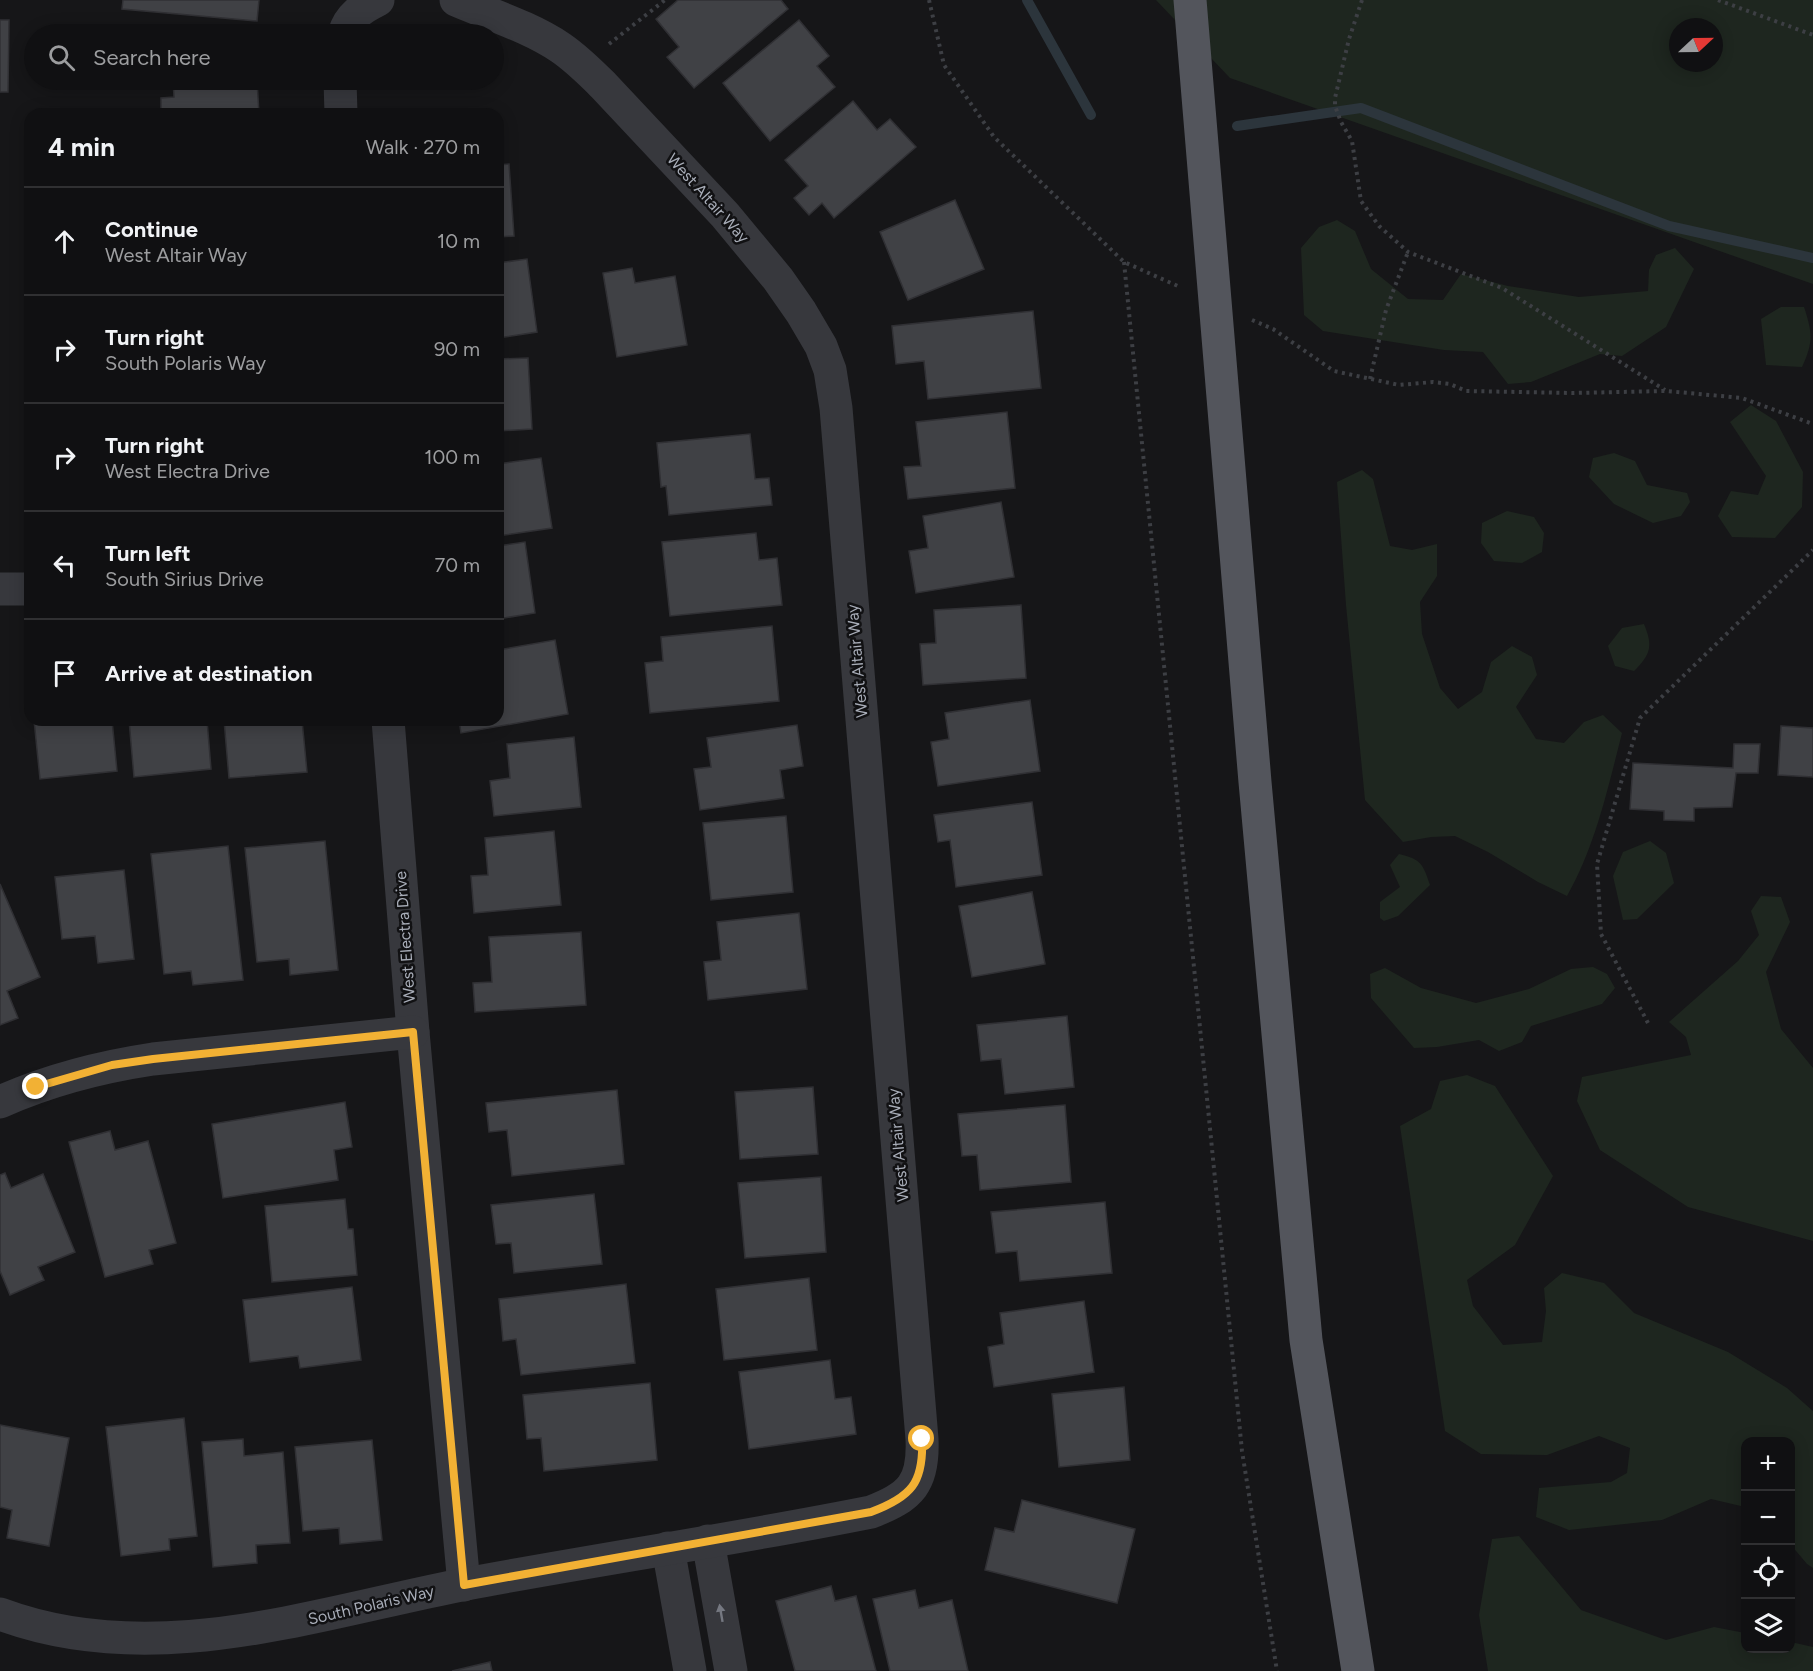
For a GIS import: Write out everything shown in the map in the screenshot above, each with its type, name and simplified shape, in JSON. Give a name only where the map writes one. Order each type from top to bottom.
[{"type":"main road","points":[[1190,0],[1255,782],[1306,1340],[1358,1671]]},
{"type":"street","name":"West Altair Way","points":[[456,0],[530,31],[560,47],[583,64],[753,247],[801,312],[821,346],[830,370],[838,431],[922,1439],[923,1457],[920,1474],[913,1486]]},
{"type":"street","points":[[340,90],[341,108]]},
{"type":"street","points":[[0,589],[24,589]]},
{"type":"street","name":"West Electra Drive","points":[[388,726],[413,1032],[464,1585]]},
{"type":"street","points":[[0,1102],[36,1087],[112,1065],[413,1032]]},
{"type":"street","name":"South Polaris Way","points":[[0,1614],[42,1629],[81,1637],[126,1642],[168,1643],[240,1634],[464,1585],[871,1512],[899,1499],[913,1486]]},
{"type":"street","points":[[708,1541],[731,1671]]},
{"type":"street","points":[[668,1548],[690,1671]]},
{"type":"path","points":[[583,64],[664,0]]},
{"type":"path","points":[[929,0],[944,65],[994,137],[1124,262],[1242,1451],[1277,1671]]},
{"type":"path","points":[[1362,0],[1349,39],[1335,106],[1352,141],[1361,201],[1379,226],[1408,252],[1502,288],[1667,391]]},
{"type":"path","points":[[1718,0],[1813,35]]},
{"type":"path","points":[[1370,379],[1386,310],[1408,252]]},
{"type":"path","points":[[1272,329],[1334,371],[1399,385],[1433,382],[1450,384],[1466,391],[1572,393],[1667,391],[1742,398],[1813,424]]},
{"type":"path","points":[[1648,1023],[1602,934],[1597,864],[1640,718],[1813,550]]},
{"type":"shaded area","points":[[1156,0],[1813,0],[1813,284],[1230,78]]},
{"type":"shaded area","points":[[1337,220],[1355,231],[1371,269],[1408,299],[1443,300],[1461,274],[1508,286],[1579,297],[1648,291],[1649,270],[1656,255],[1675,248],[1694,269],[1666,327],[1622,356],[1600,354],[1531,382],[1508,384],[1483,352],[1444,350],[1323,331],[1304,315],[1301,248],[1319,227]]},
{"type":"shaded area","points":[[1781,307],[1804,307],[1811,338],[1802,367],[1766,365],[1761,319]]},
{"type":"shaded area","points":[[1751,405],[1776,421],[1803,472],[1802,507],[1775,538],[1732,537],[1718,516],[1731,491],[1758,495],[1766,476],[1730,422]]},
{"type":"shaded area","points":[[1614,453],[1635,461],[1647,485],[1687,493],[1690,502],[1681,516],[1653,523],[1614,504],[1589,477],[1593,458]]},
{"type":"shaded area","points":[[1362,470],[1373,479],[1390,546],[1412,550],[1437,544],[1437,576],[1420,602],[1422,634],[1440,688],[1458,709],[1482,692],[1491,662],[1512,646],[1532,657],[1537,675],[1516,707],[1536,739],[1564,743],[1584,722],[1603,715],[1622,733],[1593,837],[1567,896],[1455,836],[1403,842],[1365,800],[1346,605],[1337,482]]},
{"type":"shaded area","points":[[1507,511],[1534,517],[1544,533],[1542,552],[1522,563],[1494,561],[1481,543],[1482,523]]},
{"type":"shaded area","points":[[1644,624],[1649,638],[1649,649],[1644,660],[1634,671],[1615,666],[1608,646],[1622,628]]},
{"type":"shaded area","points":[[1650,841],[1666,853],[1674,883],[1637,919],[1623,920],[1613,876],[1623,852]]},
{"type":"shaded area","points":[[1399,854],[1417,860],[1430,885],[1398,916],[1384,921],[1380,918],[1380,902],[1400,887],[1390,865]]},
{"type":"shaded area","points":[[1761,896],[1781,897],[1790,922],[1766,972],[1781,1029],[1813,1068],[1813,1241],[1688,1207],[1600,1150],[1577,1101],[1582,1077],[1691,1055],[1686,1037],[1669,1022],[1738,961],[1759,935],[1751,911]]},
{"type":"shaded area","points":[[1593,967],[1607,974],[1615,988],[1602,1004],[1531,1026],[1522,1042],[1499,1051],[1479,1040],[1437,1047],[1414,1048],[1371,998],[1370,974],[1385,968],[1421,988],[1476,1003],[1529,989],[1571,969]]},
{"type":"shaded area","points":[[1467,1075],[1495,1086],[1553,1176],[1515,1245],[1467,1280],[1473,1306],[1503,1345],[1542,1342],[1546,1311],[1544,1288],[1562,1273],[1604,1283],[1634,1313],[1728,1352],[1787,1388],[1813,1411],[1813,1568],[1795,1550],[1795,1437],[1741,1437],[1741,1506],[1711,1499],[1662,1520],[1569,1530],[1536,1517],[1539,1488],[1611,1482],[1627,1473],[1630,1448],[1599,1436],[1547,1455],[1481,1454],[1445,1431],[1400,1126],[1431,1109],[1440,1081]]},
{"type":"shaded area","points":[[1519,1536],[1581,1610],[1666,1640],[1714,1627],[1741,1632],[1741,1653],[1795,1653],[1795,1643],[1813,1647],[1813,1671],[1488,1671],[1479,1615],[1492,1539]]},
{"type":"building","points":[[123,0],[259,0],[257,21],[122,9]]},
{"type":"building","points":[[678,0],[781,0],[788,9],[694,88],[667,57],[679,47],[656,19]]},
{"type":"building","points":[[0,20],[9,20],[8,92],[0,92]]},
{"type":"building","points":[[799,20],[829,56],[817,66],[835,87],[770,141],[723,83]]},
{"type":"building","points":[[174,90],[258,90],[259,108],[161,108],[161,98],[174,97]]},
{"type":"building","points":[[853,101],[877,130],[890,119],[916,147],[834,218],[822,203],[809,215],[794,198],[808,186],[785,160]]},
{"type":"building","points":[[504,164],[509,164],[514,236],[504,237]]},
{"type":"building","points":[[955,200],[984,269],[908,300],[880,232]]},
{"type":"building","points":[[527,259],[537,332],[504,337],[504,262]]},
{"type":"building","points":[[632,268],[635,283],[675,276],[687,345],[617,357],[603,273]]},
{"type":"building","points":[[1033,311],[1041,388],[928,399],[924,361],[896,364],[892,326]]},
{"type":"building","points":[[528,358],[532,429],[504,431],[504,359]]},
{"type":"building","points":[[1007,412],[1015,488],[908,499],[904,467],[921,466],[916,422]]},
{"type":"building","points":[[750,434],[755,479],[769,478],[772,505],[669,515],[666,486],[661,487],[657,443]]},
{"type":"building","points":[[541,458],[552,528],[504,535],[504,463]]},
{"type":"building","points":[[1001,502],[1014,577],[916,593],[909,551],[928,548],[923,516]]},
{"type":"building","points":[[756,533],[759,560],[777,558],[782,605],[670,616],[662,542]]},
{"type":"building","points":[[525,542],[535,613],[504,618],[504,545]]},
{"type":"building","points":[[1021,605],[1026,678],[923,685],[920,644],[936,643],[934,610]]},
{"type":"building","points":[[772,626],[779,701],[650,713],[645,663],[663,661],[661,637]]},
{"type":"building","points":[[555,640],[568,714],[504,725],[504,649]]},
{"type":"building","points":[[1030,700],[1040,771],[938,786],[931,742],[949,739],[945,713]]},
{"type":"building","points":[[797,725],[803,766],[780,770],[784,798],[700,810],[694,769],[711,767],[707,738]]},
{"type":"building","points":[[35,726],[113,726],[117,771],[40,779]]},
{"type":"building","points":[[130,726],[207,726],[211,769],[134,777]]},
{"type":"building","points":[[225,726],[303,726],[307,772],[229,778]]},
{"type":"building","points":[[460,726],[500,726],[461,733]]},
{"type":"building","points":[[1781,726],[1813,728],[1813,777],[1778,775]]},
{"type":"building","points":[[574,737],[581,807],[494,816],[490,781],[510,778],[507,744]]},
{"type":"building","points":[[1734,744],[1760,744],[1758,773],[1736,773],[1732,807],[1694,808],[1694,821],[1664,820],[1664,811],[1630,809],[1633,763],[1733,768]]},
{"type":"building","points":[[1032,802],[1042,875],[956,887],[950,840],[938,842],[934,815]]},
{"type":"building","points":[[786,816],[793,892],[711,900],[703,823]]},
{"type":"building","points":[[554,831],[561,905],[474,913],[471,876],[488,875],[485,838]]},
{"type":"building","points":[[325,841],[338,970],[290,975],[289,959],[257,962],[245,848]]},
{"type":"building","points":[[228,846],[243,980],[193,985],[191,971],[164,974],[151,854]]},
{"type":"building","points":[[124,870],[134,959],[98,963],[95,936],[62,939],[55,877]]},
{"type":"building","points":[[0,884],[40,977],[7,991],[18,1018],[0,1025]]},
{"type":"building","points":[[1032,892],[1045,964],[972,977],[959,906]]},
{"type":"building","points":[[799,913],[807,989],[708,1000],[704,962],[721,960],[717,922]]},
{"type":"building","points":[[581,932],[586,1005],[475,1012],[473,983],[492,982],[489,937]]},
{"type":"building","points":[[1067,1016],[1074,1087],[1005,1094],[1001,1059],[981,1061],[977,1025]]},
{"type":"building","points":[[813,1087],[818,1154],[740,1159],[735,1092]]},
{"type":"building","points":[[617,1090],[624,1164],[512,1176],[507,1130],[489,1132],[486,1103]]},
{"type":"building","points":[[345,1102],[352,1147],[334,1150],[338,1180],[223,1198],[212,1124]]},
{"type":"building","points":[[1065,1105],[1071,1182],[980,1190],[977,1155],[962,1156],[958,1114]]},
{"type":"building","points":[[110,1131],[115,1150],[148,1141],[176,1243],[149,1250],[153,1264],[105,1277],[69,1142]]},
{"type":"building","points":[[5,1173],[11,1188],[43,1174],[75,1252],[38,1267],[44,1280],[10,1295],[0,1271],[0,1175]]},
{"type":"building","points":[[821,1177],[826,1252],[745,1258],[738,1183]]},
{"type":"building","points":[[594,1194],[602,1264],[514,1273],[511,1243],[496,1244],[491,1205]]},
{"type":"building","points":[[345,1199],[348,1229],[353,1229],[357,1275],[272,1282],[265,1206]]},
{"type":"building","points":[[1105,1202],[1112,1273],[1020,1281],[1017,1251],[996,1253],[991,1212]]},
{"type":"building","points":[[809,1278],[817,1350],[724,1360],[716,1289]]},
{"type":"building","points":[[626,1284],[635,1363],[521,1375],[516,1339],[503,1341],[499,1299]]},
{"type":"building","points":[[352,1287],[361,1360],[300,1368],[298,1356],[250,1362],[243,1300]]},
{"type":"building","points":[[1084,1301],[1094,1372],[994,1387],[988,1347],[1004,1344],[1000,1313]]},
{"type":"building","points":[[830,1360],[835,1399],[851,1397],[856,1434],[749,1449],[739,1372]]},
{"type":"building","points":[[650,1383],[657,1460],[544,1471],[541,1438],[527,1439],[523,1395]]},
{"type":"building","points":[[1124,1387],[1130,1460],[1059,1467],[1052,1394]]},
{"type":"building","points":[[184,1418],[197,1536],[169,1539],[170,1550],[121,1556],[106,1427]]},
{"type":"building","points":[[0,1425],[69,1438],[49,1546],[7,1538],[12,1510],[0,1507]]},
{"type":"building","points":[[243,1439],[244,1456],[283,1452],[290,1543],[256,1545],[257,1563],[213,1567],[202,1442]]},
{"type":"building","points":[[372,1440],[382,1540],[340,1544],[339,1528],[303,1531],[295,1447]]},
{"type":"building","points":[[1022,1500],[1135,1529],[1117,1603],[985,1570],[995,1528],[1014,1532]]},
{"type":"building","points":[[831,1586],[835,1601],[856,1596],[876,1671],[795,1671],[776,1601]]},
{"type":"building","points":[[915,1590],[919,1608],[952,1600],[968,1671],[890,1671],[873,1599]]},
{"type":"building","points":[[490,1662],[492,1671],[452,1671]]},
{"type":"waterway","points":[[1027,0],[1091,115]]},
{"type":"waterway","points":[[1237,126],[1361,108],[1669,226],[1813,258]]},
{"type":"route","points":[[36,1087],[112,1065],[153,1059],[413,1032],[464,1585],[871,1512],[899,1499],[913,1486],[920,1474],[923,1457],[922,1439]]}]
